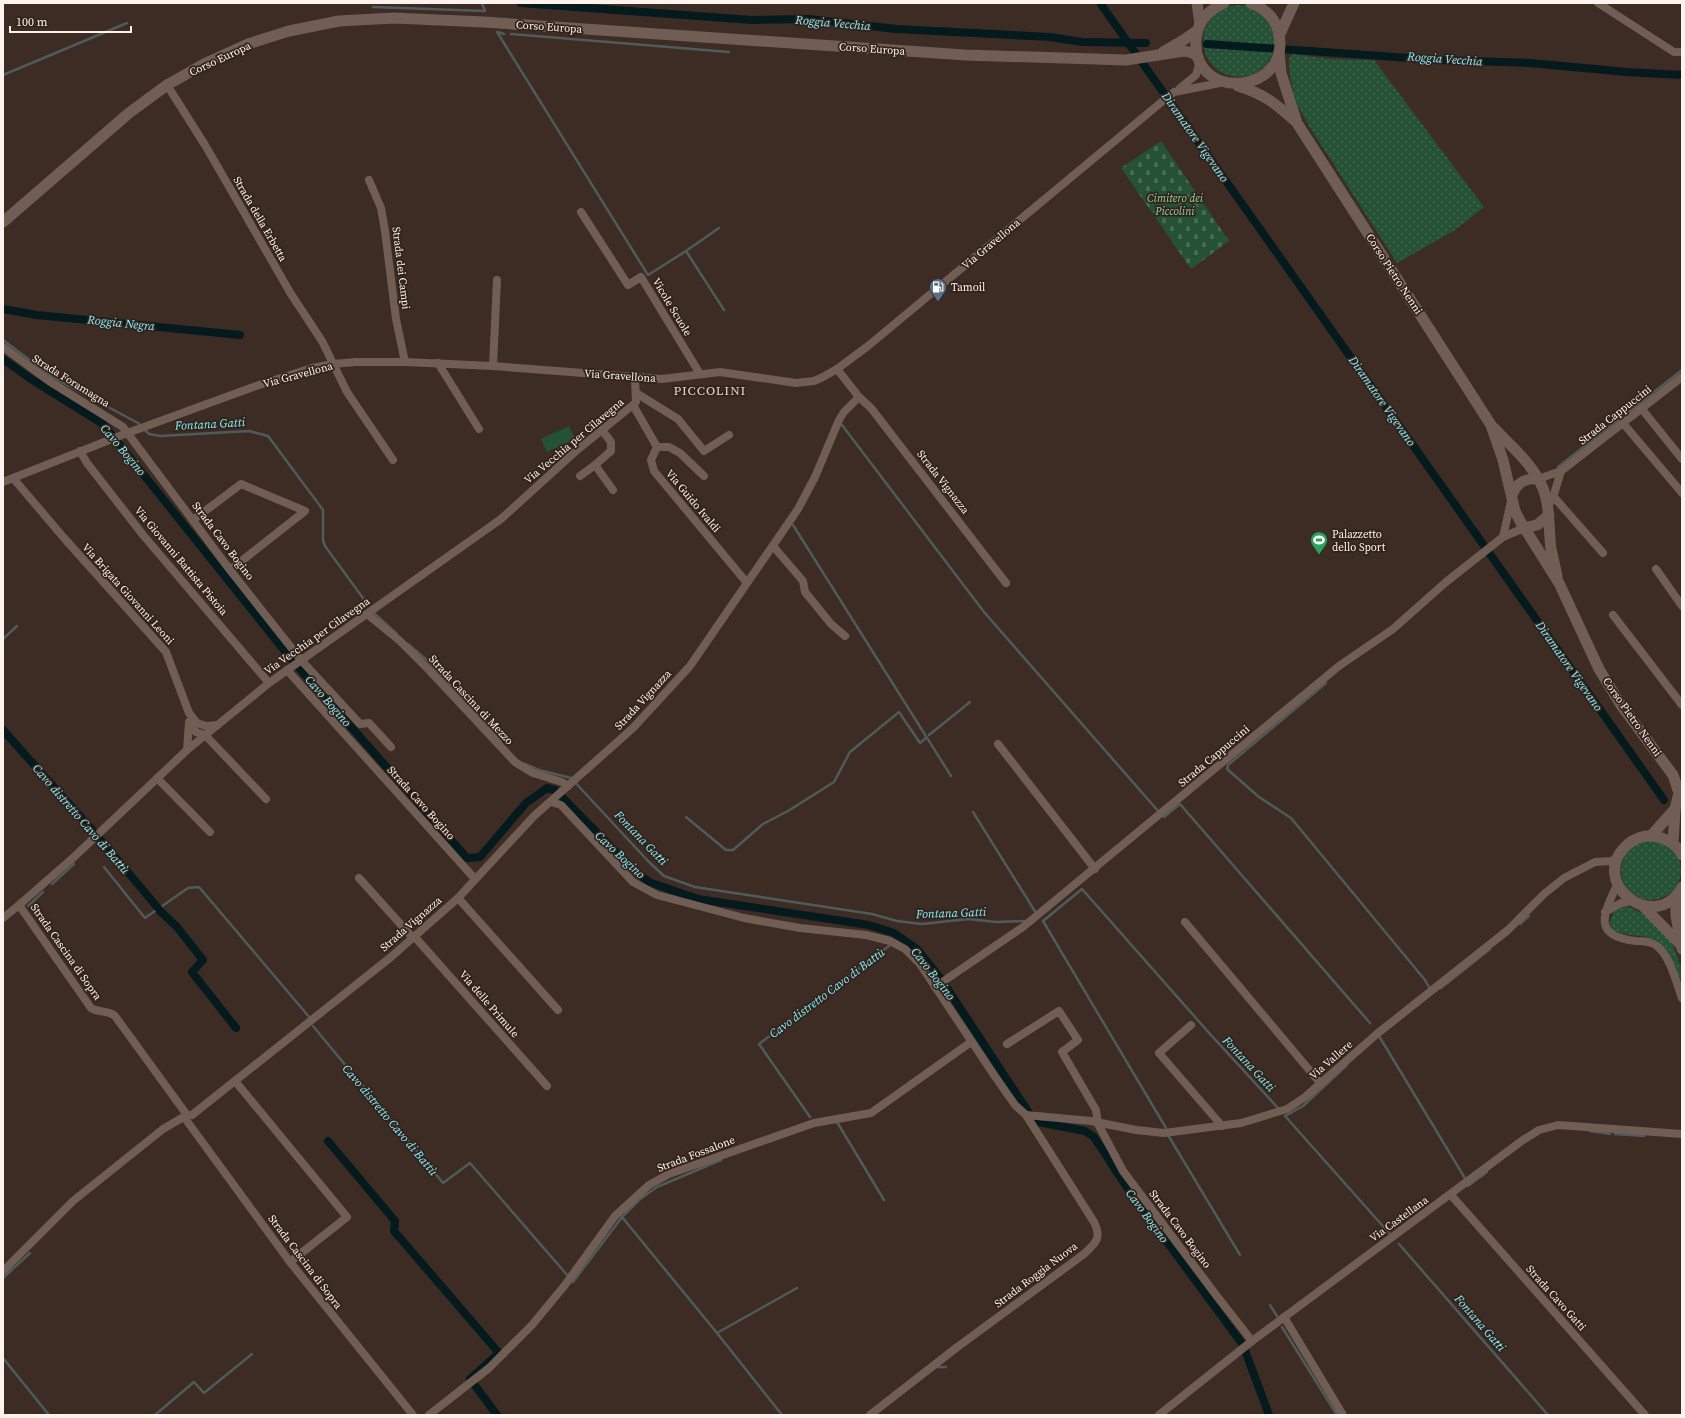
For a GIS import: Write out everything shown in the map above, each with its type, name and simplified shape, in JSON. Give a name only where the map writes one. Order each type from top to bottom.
[{"type":"main road","points":[[1197,3],[1199,27],[1196,44],[1199,59]]},
{"type":"main road","points":[[1156,55],[1182,41],[1199,27],[1206,15],[1224,3]]},
{"type":"main road","name":"Corso Pietro Nenni","points":[[1251,3],[1266,11],[1272,18],[1279,46],[1281,72],[1297,123]]},
{"type":"main road","points":[[1228,83],[1242,84],[1261,77],[1275,62],[1294,3]]},
{"type":"main road","name":"Corso Europa","points":[[3,222],[129,113],[167,85],[204,64],[248,44],[289,31],[339,21],[394,18],[965,55],[1126,60],[1184,51],[1193,53],[1199,59]]},
{"type":"main road","name":"Corso Pietro Nenni","points":[[1199,59],[1210,74],[1228,83],[1254,91],[1274,102],[1297,123],[1491,425],[1538,479],[1546,496],[1552,549],[1559,583]]},
{"type":"main road","name":"Corso Pietro Nenni","points":[[1491,425],[1503,460],[1515,512],[1559,583],[1599,669],[1621,705],[1673,775],[1679,793],[1675,809],[1673,844]]},
{"type":"main road","points":[[1512,494],[1518,483],[1524,480],[1538,479]]},
{"type":"main road","points":[[1524,528],[1537,525],[1549,515]]},
{"type":"main road","points":[[1651,836],[1675,809]]},
{"type":"main road","points":[[1681,947],[1644,906],[1632,901],[1624,894],[1616,879],[1618,858],[1623,849],[1640,837],[1651,836],[1662,838],[1673,844],[1682,855]]},
{"type":"main road","points":[[1644,906],[1661,905],[1680,890]]},
{"type":"main road","points":[[1680,890],[1676,916],[1681,947]]},
{"type":"street","points":[[1598,3],[1674,52],[1682,52]]},
{"type":"street","points":[[1174,92],[1196,75],[1199,59]]},
{"type":"street","name":"Via Gravellona","points":[[3,482],[111,439],[282,377],[332,364],[356,362],[438,363],[662,379],[720,372],[796,383],[814,381],[837,369],[974,258],[1174,92],[1228,83]]},
{"type":"street","name":"Strada della Erbetta","points":[[167,85],[205,145],[291,294],[322,341],[347,392],[393,460]]},
{"type":"street","name":"Strada dei Campi","points":[[369,180],[381,208],[384,223],[396,319],[405,362]]},
{"type":"street","name":"Vicole Scuole","points":[[581,212],[628,285],[641,277],[700,374]]},
{"type":"street","points":[[493,366],[497,280]]},
{"type":"street","name":"Strada Foramagna","points":[[3,347],[24,364],[123,427],[125,434]]},
{"type":"street","points":[[438,363],[479,429]]},
{"type":"street","name":"Strada Vignazza","points":[[837,369],[859,397],[871,408],[1006,583]]},
{"type":"street","name":"Strada Cappuccini","points":[[1561,471],[1622,422],[1682,377]]},
{"type":"street","name":"Via Vecchia per Cilavegna","points":[[3,918],[20,906],[187,750],[269,683],[501,519],[602,430],[634,405],[636,402],[635,378]]},
{"type":"street","points":[[636,393],[678,419],[704,451],[730,435]]},
{"type":"street","name":"Strada Vignazza","points":[[3,1271],[73,1202],[164,1129],[186,1116],[192,1115],[379,966],[413,937],[458,898],[534,816],[633,728],[690,666],[773,546],[798,509],[815,477],[839,420],[844,412],[859,397]]},
{"type":"street","points":[[634,405],[657,447],[669,447],[680,453],[704,476]]},
{"type":"street","points":[[1641,408],[1682,459]]},
{"type":"street","points":[[1622,422],[1682,493]]},
{"type":"street","points":[[580,476],[611,451],[611,442],[602,430]]},
{"type":"street","name":"Strada Cavo Bogino","points":[[125,434],[301,660],[360,724],[369,723],[390,747]]},
{"type":"street","name":"Via Guido Ivaldi","points":[[657,447],[650,460],[654,471],[747,583]]},
{"type":"street","name":"Via Giovanni Battista Pistoia","points":[[80,451],[86,463],[143,535],[269,683]]},
{"type":"street","points":[[594,465],[613,490]]},
{"type":"street","points":[[1538,479],[1561,471]]},
{"type":"street","points":[[1549,515],[1561,471]]},
{"type":"street","name":"Via Brigata Giovanni Leoni","points":[[13,478],[64,538],[166,652],[189,713]]},
{"type":"street","points":[[193,520],[241,484],[305,511],[230,570]]},
{"type":"street","points":[[1504,537],[1512,494]]},
{"type":"street","points":[[1553,496],[1603,552]]},
{"type":"street","name":"Strada Cappuccini","points":[[936,987],[1023,927],[1333,671],[1393,629],[1446,582],[1504,537],[1524,528]]},
{"type":"street","points":[[773,546],[803,581],[805,592],[831,624],[845,636]]},
{"type":"street","points":[[1656,569],[1682,606]]},
{"type":"street","name":"Strada Cascina di Mezzo","points":[[367,614],[400,641],[515,762],[534,774],[562,782],[567,787]]},
{"type":"street","points":[[1613,615],[1682,705]]},
{"type":"street","name":"Strada Cavo Bogino","points":[[287,670],[475,878]]},
{"type":"street","points":[[187,750],[189,713]]},
{"type":"street","points":[[189,713],[197,723],[206,726],[217,725]]},
{"type":"street","points":[[189,724],[196,732],[205,735],[266,799]]},
{"type":"street","points":[[998,744],[1095,869]]},
{"type":"street","points":[[157,778],[210,832]]},
{"type":"street","points":[[550,802],[561,805],[633,882],[657,895],[744,918],[800,928],[866,935],[890,941],[904,949],[920,964],[971,1042],[1015,1104],[1026,1115]]},
{"type":"street","name":"Via Vallere","points":[[1026,1115],[1091,1122],[1164,1133],[1241,1123],[1287,1109],[1321,1084],[1378,1033],[1508,930],[1544,894],[1564,878],[1595,862],[1611,861],[1618,858]]},
{"type":"street","points":[[1595,862],[1604,865],[1616,879],[1605,912],[1605,926],[1610,933],[1620,939],[1655,944],[1662,950],[1682,998]]},
{"type":"street","name":"Via delle Primule","points":[[359,878],[547,1086]]},
{"type":"street","points":[[458,898],[558,1010]]},
{"type":"street","points":[[1605,912],[1622,903],[1632,901]]},
{"type":"street","name":"Strada Cascina di Sopra","points":[[20,906],[91,1008],[98,1012],[110,1012],[115,1016],[290,1262],[413,1415]]},
{"type":"street","points":[[1185,922],[1321,1084]]},
{"type":"street","name":"Strada Cavo Bogino","points":[[1007,1044],[1059,1011],[1078,1040],[1062,1052],[1096,1110],[1098,1124],[1123,1171],[1251,1342]]},
{"type":"street","points":[[1191,1025],[1159,1053],[1222,1126]]},
{"type":"street","name":"Strada Fossalone","points":[[429,1415],[494,1363],[532,1325],[565,1285],[615,1216],[649,1185],[669,1174],[814,1123],[871,1113],[971,1042]]},
{"type":"street","points":[[235,1081],[347,1217],[290,1262]]},
{"type":"street","name":"Strada Roggia Nuova","points":[[870,1415],[956,1348],[1084,1254],[1097,1240],[1098,1235],[1094,1222],[1026,1115]]},
{"type":"street","name":"Via Castellana","points":[[1159,1415],[1284,1317],[1523,1140],[1539,1130],[1558,1125],[1682,1134]]},
{"type":"street","name":"Strada Cavo Gatti","points":[[1450,1195],[1646,1415]]},
{"type":"street","points":[[1284,1317],[1343,1415]]},
{"type":"green space","points":[[1239,5],[1259,11],[1269,21],[1275,41],[1269,61],[1259,71],[1239,77],[1219,71],[1209,61],[1203,41],[1209,21],[1219,11]]},
{"type":"green space","points":[[1292,54],[1332,59],[1374,60],[1484,207],[1455,230],[1397,263],[1309,126],[1296,102],[1290,78],[1289,59]]},
{"type":"green space","name":"Cimitero dei Piccolini","points":[[1161,141],[1229,241],[1191,269],[1121,168]]},
{"type":"green space","points":[[569,426],[575,439],[547,452],[541,439]]},
{"type":"green space","points":[[1651,840],[1668,845],[1676,853],[1681,870],[1676,887],[1668,895],[1651,900],[1634,895],[1626,887],[1621,870],[1626,853],[1634,845]]},
{"type":"green space","points":[[1623,906],[1642,913],[1660,928],[1669,938],[1680,965],[1682,964],[1682,989],[1661,944],[1651,938],[1628,935],[1612,928],[1610,923],[1613,914],[1616,910]]},
{"type":"waterway","points":[[373,7],[485,11],[482,3]]},
{"type":"waterway","name":"Roggia Vecchia","points":[[521,3],[752,20],[808,19],[896,29],[1050,37],[1082,42],[1146,43]]},
{"type":"waterway","name":"Diramatore Vigevano","points":[[1100,3],[1664,800]]},
{"type":"waterway","points":[[3,75],[127,23]]},
{"type":"waterway","points":[[497,32],[648,275],[686,251],[724,310]]},
{"type":"waterway","points":[[498,32],[504,34]]},
{"type":"waterway","points":[[511,34],[729,52]]},
{"type":"waterway","name":"Roggia Vecchia","points":[[1207,44],[1438,60],[1530,63],[1627,72],[1682,75]]},
{"type":"waterway","points":[[686,251],[719,228]]},
{"type":"waterway","name":"Roggia Negra","points":[[3,309],[37,315],[240,335]]},
{"type":"waterway","name":"Fontana Gatti","points":[[3,340],[52,377],[138,423],[149,434],[160,436],[249,431],[268,436],[323,510],[323,540],[325,546],[368,605]]},
{"type":"waterway","name":"Cavo Bogino","points":[[3,359],[31,379],[103,424],[292,660],[467,858],[480,857],[526,803],[547,788],[555,790],[635,871],[649,882],[698,899],[869,925],[894,933],[917,949],[941,979],[1033,1119],[1038,1122],[1085,1131],[1094,1137],[1128,1189],[1243,1345],[1269,1415]]},
{"type":"waterway","name":"Cavo distretto Cavo di Battù","points":[[1558,467],[1682,370]]},
{"type":"waterway","points":[[842,425],[984,612],[1159,812]]},
{"type":"waterway","points":[[793,525],[951,776]]},
{"type":"waterway","name":"Fontana Gatti","points":[[375,614],[397,634]]},
{"type":"waterway","points":[[3,639],[17,626]]},
{"type":"waterway","name":"Fontana Gatti","points":[[408,644],[428,661],[501,741]]},
{"type":"waterway","points":[[1326,683],[1228,765],[1227,769],[1259,797],[1291,818],[1425,980],[1430,989]]},
{"type":"waterway","points":[[929,735],[970,702]]},
{"type":"waterway","points":[[686,817],[726,850],[733,850],[763,824],[788,811],[834,782],[850,752],[899,712],[920,743],[926,738]]},
{"type":"waterway","name":"Cavo distretto Cavo di Battù","points":[[3,730],[94,832],[158,908]]},
{"type":"waterway","name":"Fontana Gatti","points":[[525,764],[539,770],[571,778],[648,861],[664,876],[695,887],[872,914],[897,921],[922,924],[968,919],[996,922],[1026,921]]},
{"type":"waterway","points":[[1164,817],[1180,804],[1370,1023]]},
{"type":"waterway","points":[[973,812],[1036,913]]},
{"type":"waterway","name":"Cavo distretto Cavo di Battù","points":[[52,884],[74,864]]},
{"type":"waterway","name":"Cavo distretto Cavo di Battù","points":[[104,867],[145,918],[188,888],[199,887],[310,1018]]},
{"type":"waterway","name":"Fontana Gatti","points":[[1166,1128],[1043,921],[1082,889],[1210,1034],[1278,1108]]},
{"type":"waterway","name":"Cavo distretto Cavo di Battù","points":[[28,906],[43,892]]},
{"type":"waterway","name":"Cavo distretto Cavo di Battù","points":[[160,911],[177,927],[203,960],[192,972],[236,1028]]},
{"type":"waterway","points":[[1520,924],[1529,916]]},
{"type":"waterway","name":"Cavo distretto Cavo di Battù","points":[[810,1117],[759,1044],[889,946]]},
{"type":"waterway","points":[[1441,988],[1490,949]]},
{"type":"waterway","name":"Cavo distretto Cavo di Battù","points":[[313,1026],[443,1183],[470,1163],[568,1276]]},
{"type":"waterway","points":[[1379,1036],[1466,1180]]},
{"type":"waterway","points":[[1285,1116],[1303,1106],[1347,1065]]},
{"type":"waterway","name":"Fontana Gatti","points":[[1285,1116],[1389,1233]]},
{"type":"waterway","points":[[837,1122],[884,1200]]},
{"type":"waterway","points":[[1590,1131],[1610,1134]]},
{"type":"waterway","points":[[1615,1134],[1644,1136]]},
{"type":"waterway","points":[[1168,1135],[1240,1255]]},
{"type":"waterway","name":"Cavo distretto Cavo di Battù","points":[[328,1141],[395,1221],[394,1231],[499,1353],[470,1379],[497,1415]]},
{"type":"waterway","name":"Cavo distretto Cavo di Battù","points":[[622,1217],[640,1199],[657,1187],[721,1160]]},
{"type":"waterway","points":[[1468,1186],[1487,1172]]},
{"type":"waterway","name":"Cavo distretto Cavo di Battù","points":[[573,1282],[622,1217],[717,1333],[797,1288]]},
{"type":"waterway","name":"Fontana Gatti","points":[[1399,1244],[1548,1415]]},
{"type":"waterway","name":"Cavo distretto Cavo di Battù","points":[[3,1278],[30,1253]]},
{"type":"waterway","points":[[1270,1305],[1277,1316]]},
{"type":"waterway","points":[[1282,1327],[1337,1415]]},
{"type":"waterway","name":"Cavo distretto Cavo di Battù","points":[[717,1333],[782,1415]]},
{"type":"waterway","name":"Cavo distretto Cavo di Battù","points":[[155,1415],[194,1382],[204,1393],[252,1354]]},
{"type":"waterway","name":"Cavo distretto Cavo di Battù","points":[[3,1358],[49,1415]]},
{"type":"waterway","name":"Cavo distretto Cavo di Battù","points":[[937,1367],[946,1367]]},
{"type":"place","name":"Tamoil","points":[[938,302]]},
{"type":"place","name":"Palazzetto dello Sport","points":[[1319,555]]},
{"type":"district","name":"PICCOLINI","points":[[710,390]]}]
